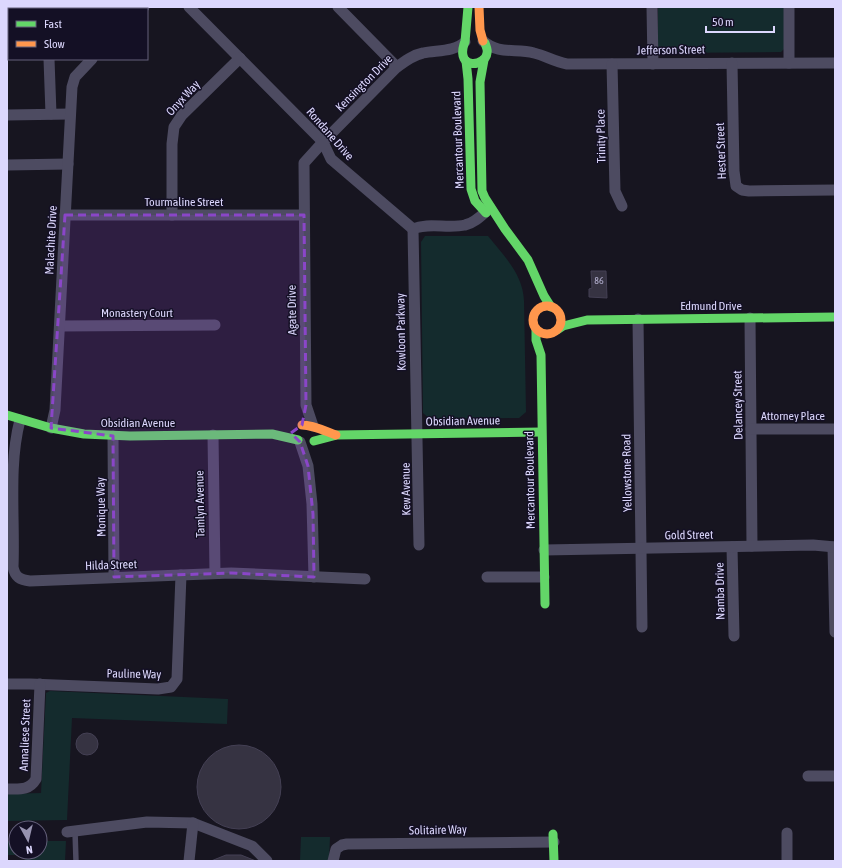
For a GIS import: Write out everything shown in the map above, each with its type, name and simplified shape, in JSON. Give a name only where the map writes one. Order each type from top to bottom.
[{"type":"street","name":"Rondane Drive","points":[[189,7],[323,142],[331,159],[412,230]]},
{"type":"street","points":[[338,7],[398,67]]},
{"type":"street","points":[[468,7],[468,30],[461,52],[465,60],[476,64],[484,60],[488,51],[480,30],[479,7]]},
{"type":"street","points":[[652,7],[653,64]]},
{"type":"street","points":[[789,7],[789,63]]},
{"type":"street","points":[[464,43],[472,38],[476,38],[484,42]]},
{"type":"street","name":"Jefferson Street","points":[[484,42],[499,49],[535,53],[560,63],[575,64],[835,63]]},
{"type":"street","name":"Kensington Drive","points":[[304,214],[304,163],[323,142],[406,60],[418,54],[438,52],[464,43]]},
{"type":"street","name":"Jefferson Street","points":[[484,60],[509,51]]},
{"type":"street","name":"Kensington Drive","points":[[438,52],[465,60]]},
{"type":"street","name":"Onyx Way","points":[[172,215],[172,144],[174,127],[182,115],[240,58]]},
{"type":"street","points":[[49,60],[51,114]]},
{"type":"street","name":"Malachite Drive","points":[[51,428],[55,410],[72,87],[75,77],[89,60]]},
{"type":"street","name":"Mercantour Boulevard","points":[[465,60],[469,89],[470,189],[475,201],[488,210],[505,229],[528,260],[544,296],[554,310]]},
{"type":"street","name":"Mercantour Boulevard","points":[[484,60],[480,82],[481,188],[488,210]]},
{"type":"street","name":"Hester Street","points":[[732,63],[734,172],[736,186],[742,190],[749,191],[835,190]]},
{"type":"street","name":"Trinity Place","points":[[612,64],[615,191],[622,206]]},
{"type":"street","points":[[7,115],[70,114]]},
{"type":"street","points":[[7,164],[68,164]]},
{"type":"street","points":[[412,230],[421,226],[467,225],[488,210]]},
{"type":"street","name":"Tourmaline Street","points":[[65,216],[304,214]]},
{"type":"street","name":"Agate Drive","points":[[302,427],[306,405],[304,214]]},
{"type":"street","name":"Kowloon Parkway","points":[[412,230],[417,434]]},
{"type":"street","name":"Mercantour Boulevard","points":[[537,311],[538,284]]},
{"type":"street","points":[[544,307],[587,320],[563,326],[546,334],[536,329],[533,318],[537,311],[544,307]]},
{"type":"street","points":[[554,310],[560,319],[560,323],[555,331]]},
{"type":"street","name":"Edmund Drive","points":[[587,320],[835,317]]},
{"type":"street","name":"Delancey Street","points":[[750,318],[752,546]]},
{"type":"street","name":"Yellowstone Road","points":[[638,319],[642,627]]},
{"type":"street","name":"Monastery Court","points":[[60,326],[215,326]]},
{"type":"street","name":"Mercantour Boulevard","points":[[536,329],[536,340],[541,355],[545,604]]},
{"type":"street","name":"Mercantour Boulevard","points":[[541,355],[547,340],[555,331]]},
{"type":"street","name":"Obsidian Avenue","points":[[7,415],[51,428],[84,434],[113,436],[272,434],[302,427],[337,435]]},
{"type":"street","name":"Hilda Street","points":[[20,420],[16,438],[14,477],[13,567],[14,573],[20,579],[30,581],[238,573],[365,579]]},
{"type":"street","points":[[306,442],[316,436],[302,427],[297,432],[306,442],[313,514],[314,576]]},
{"type":"street","name":"Attorney Place","points":[[751,429],[835,429]]},
{"type":"street","name":"Obsidian Avenue","points":[[272,434],[306,442],[337,435],[542,432]]},
{"type":"street","name":"Kew Avenue","points":[[417,434],[419,545]]},
{"type":"street","name":"Tamlyn Avenue","points":[[213,435],[215,574]]},
{"type":"street","name":"Monique Way","points":[[113,436],[114,577]]},
{"type":"street","name":"Gold Street","points":[[544,550],[813,545],[834,547]]},
{"type":"street","name":"Namba Drive","points":[[732,547],[734,636]]},
{"type":"street","points":[[834,547],[835,632]]},
{"type":"street","name":"Pauline Way","points":[[7,684],[158,689],[171,686],[177,679],[181,575]]},
{"type":"street","points":[[488,577],[544,577]]},
{"type":"street","name":"Annaliese Street","points":[[7,789],[23,789],[29,787],[36,779],[40,684]]},
{"type":"street","points":[[808,776],[835,776]]},
{"type":"street","points":[[71,831],[147,822],[193,823],[252,846],[267,861]]},
{"type":"street","points":[[189,861],[193,823]]},
{"type":"street","points":[[787,833],[787,861]]},
{"type":"street","points":[[554,838],[554,861]]},
{"type":"street","name":"Solitaire Way","points":[[333,861],[336,849],[347,844],[554,838]]},
{"type":"lane","points":[[71,831],[76,861]]},
{"type":"highlighted area","points":[[65,215],[304,215],[306,405],[302,425],[291,433],[300,442],[308,466],[313,514],[314,577],[231,573],[114,577],[113,436],[51,428]]},
{"type":"green space","points":[[658,7],[784,7],[785,48],[781,52],[662,53],[658,48]]},
{"type":"green space","points":[[425,236],[488,236],[512,266],[520,282],[524,301],[526,412],[519,418],[430,419],[423,413],[421,242]]},
{"type":"green space","points":[[50,691],[228,699],[227,724],[72,718],[67,820],[7,821],[7,794],[41,793],[46,693]]},
{"type":"green space","points":[[301,837],[330,837],[329,861],[300,861]]},
{"type":"green space","points":[[7,841],[8,841],[8,855]]},
{"type":"green space","points":[[48,841],[66,841],[65,861],[25,861],[48,860]]},
{"type":"building","points":[[591,271],[606,271],[607,298],[589,297],[589,289],[592,288]]},
{"type":"building","points":[[87,733],[95,736],[98,744],[95,752],[87,755],[79,752],[76,744],[79,736]]},
{"type":"building","points":[[231,745],[247,745],[263,752],[274,763],[281,779],[281,795],[278,803],[269,817],[263,822],[247,829],[231,829],[215,822],[204,811],[197,795],[197,779],[204,763],[215,752]]},
{"type":"building","points":[[226,855],[241,855],[256,861],[211,861]]},
{"type":"traffic: fast","points":[[465,42],[468,7]]},
{"type":"traffic: fast","points":[[464,44],[464,59],[472,64],[482,61],[485,57],[487,53],[485,43]]},
{"type":"traffic: fast","points":[[484,60],[480,82],[482,191],[505,229],[528,260],[544,296],[551,307]]},
{"type":"traffic: fast","points":[[466,61],[468,79],[471,189],[475,201],[486,213]]},
{"type":"traffic: fast","points":[[557,330],[563,326],[587,320],[835,317]]},
{"type":"traffic: fast","points":[[536,329],[536,340],[541,355],[545,604]]},
{"type":"traffic: fast","points":[[7,415],[51,428],[84,434],[130,436],[272,434],[298,440]]},
{"type":"traffic: fast","points":[[314,441],[337,435],[541,432]]},
{"type":"traffic: fast","points":[[553,834],[554,861]]},
{"type":"traffic: slow","points":[[479,7],[480,30],[483,41]]},
{"type":"traffic: slow","points":[[547,306],[557,310],[561,320],[557,330],[547,334],[537,330],[533,320],[537,310],[547,306]]},
{"type":"traffic: slow","points":[[302,425],[315,427],[336,435]]}]
